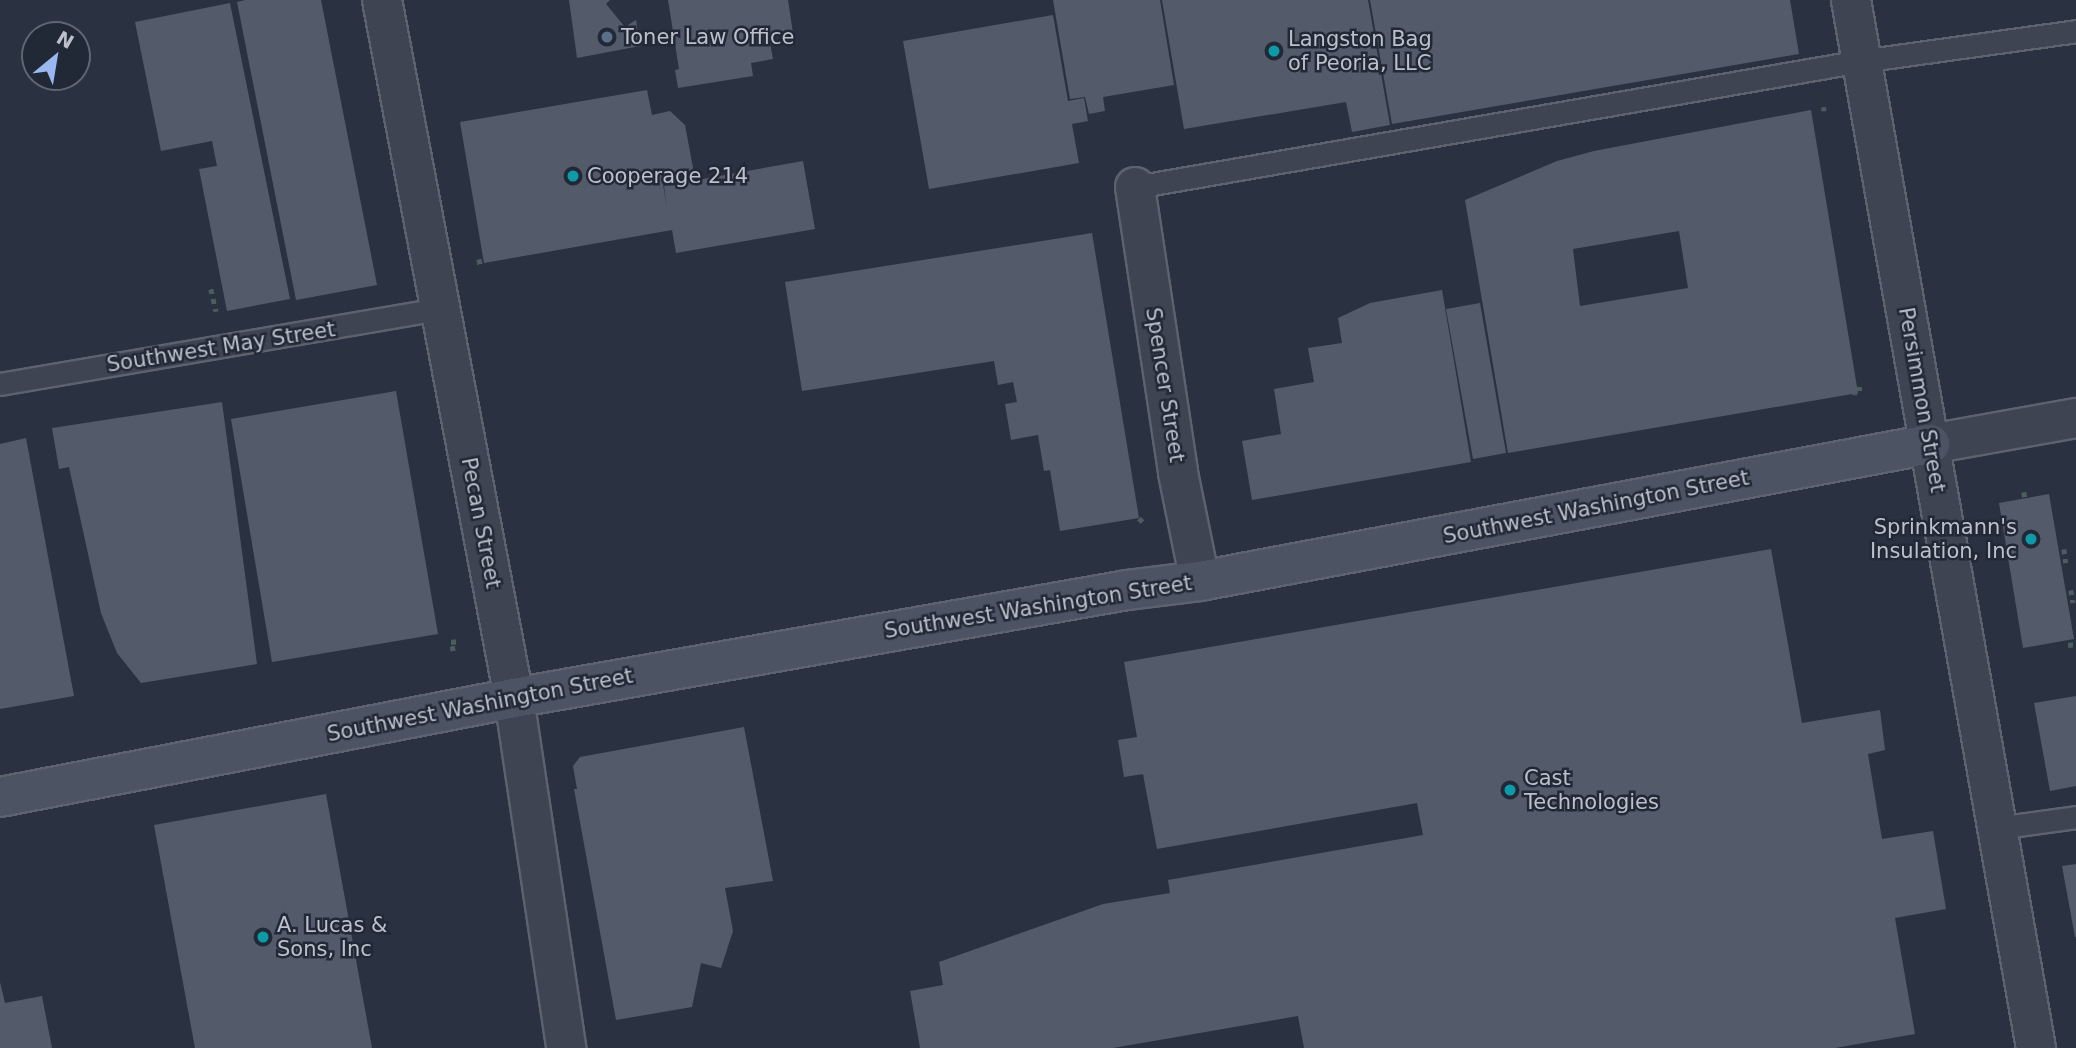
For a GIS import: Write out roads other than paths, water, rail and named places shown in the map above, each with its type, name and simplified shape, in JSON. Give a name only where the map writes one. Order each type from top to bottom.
[{"type":"main road","name":"Southwest Washington Street","points":[[0,797],[514,698],[1114,592],[1200,581],[1930,444]]},
{"type":"street","name":"Pecan Street","points":[[382,0],[514,698],[566,1048]]},
{"type":"street","name":"Persimmon Street","points":[[1851,0],[2036,1048]]},
{"type":"street","name":"Spencer Street","points":[[1135,187],[1178,472],[1200,581]]},
{"type":"street","name":"Southwest Washington Street","points":[[1930,444],[2076,418]]},
{"type":"lane","points":[[1135,187],[1861,61],[2076,31]]},
{"type":"lane","name":"Southwest May Street","points":[[0,384],[441,309]]},
{"type":"lane","points":[[1997,828],[2076,817]]},
{"type":"place","name":"Toner Law Office","points":[[607,37]]},
{"type":"place","name":"Langston Bag of Peoria, LLC","points":[[1274,51]]},
{"type":"place","name":"Cooperage 214","points":[[573,176]]},
{"type":"place","name":"Sprinkmann's Insulation, Inc","points":[[2031,539]]},
{"type":"place","name":"Cast Technologies","points":[[1510,790]]},
{"type":"place","name":"A. Lucas & Sons, Inc","points":[[263,937]]}]
